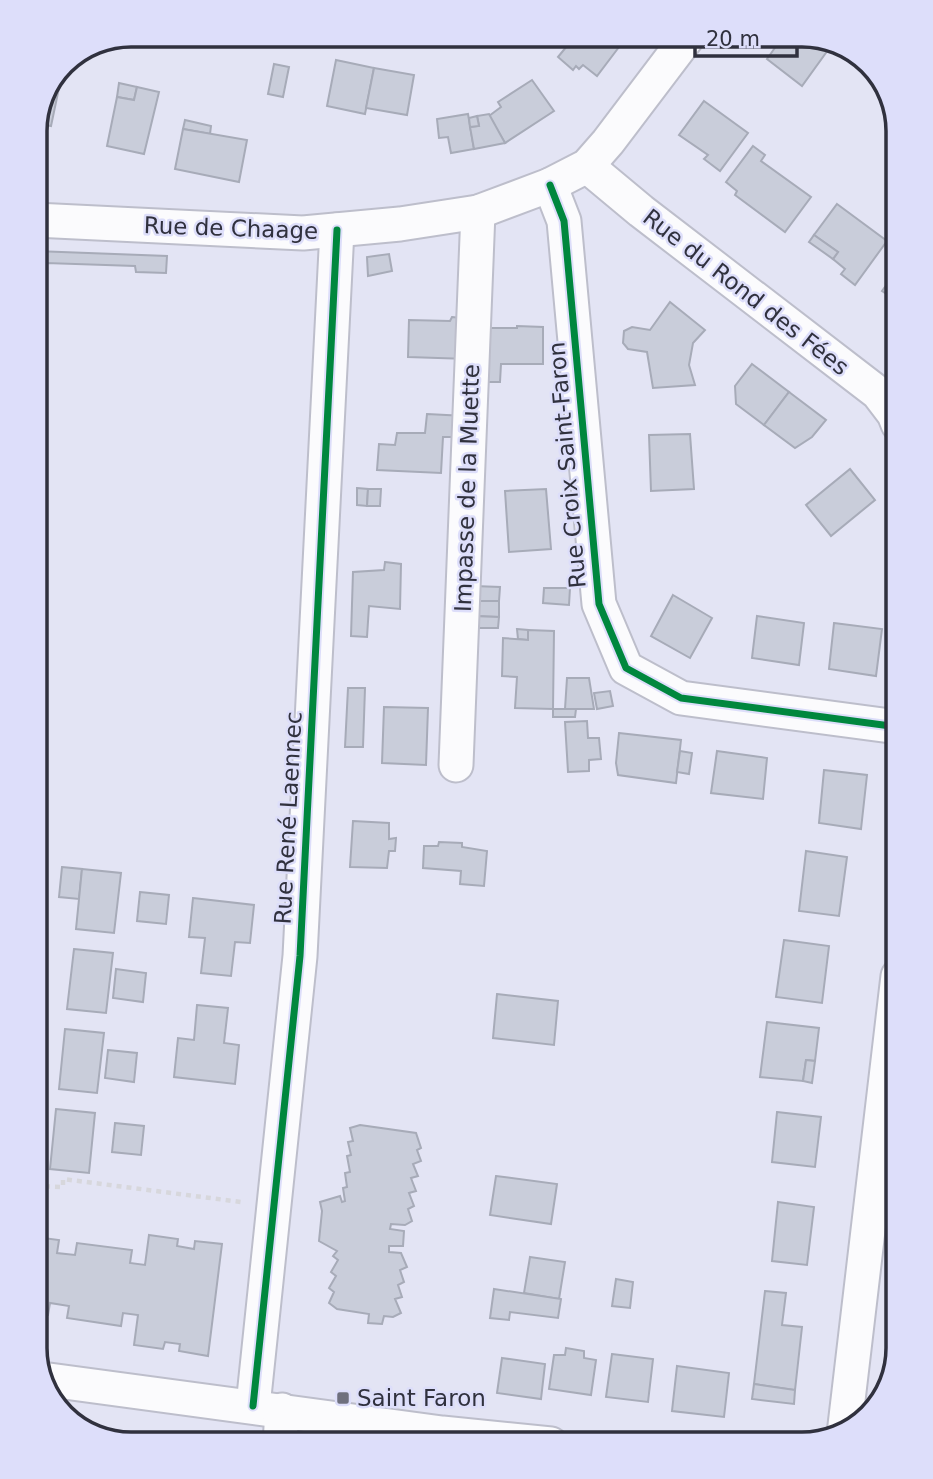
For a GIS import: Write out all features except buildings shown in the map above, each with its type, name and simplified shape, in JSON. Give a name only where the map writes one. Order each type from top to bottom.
[{"type":"street","name":"Rue de Chaage","points":[[47,221],[303,233],[400,224],[478,212],[550,185],[587,166],[680,47]]},
{"type":"street","name":"Rue du Rond des Fées","points":[[587,166],[641,211],[878,393],[886,404]]},
{"type":"street","name":"Rue Croix Saint-Faron","points":[[550,185],[565,221],[599,604],[626,668],[681,698],[886,725]]},
{"type":"street","name":"Impasse de la Muette","points":[[456,765],[478,212]]},
{"type":"street","name":"Rue René Laennec","points":[[276,1432],[267,1408],[272,1206],[303,914],[337,230]]},
{"type":"street","points":[[846,1419],[886,1078]]},
{"type":"street","points":[[54,1381],[435,1432]]},
{"type":"path","points":[[47,1186],[63,1187],[63,1179],[272,1206]]},
{"type":"cycle path","points":[[550,185],[564,221],[599,604],[626,668],[681,698],[886,725]]},
{"type":"cycle path","points":[[253,1406],[300,956],[337,230]]},
{"type":"place","name":"Saint Faron","points":[[343,1398]]}]
